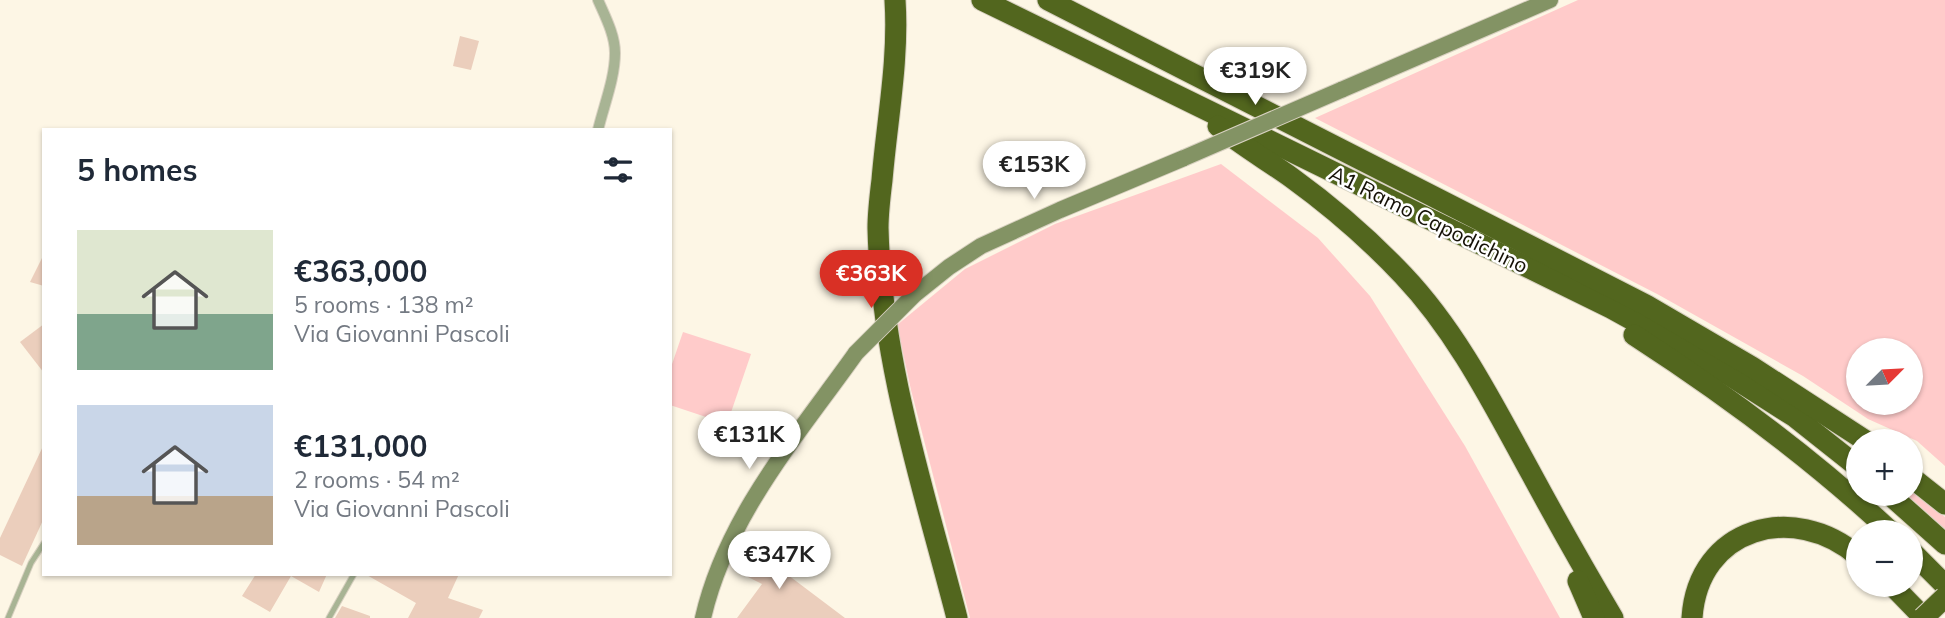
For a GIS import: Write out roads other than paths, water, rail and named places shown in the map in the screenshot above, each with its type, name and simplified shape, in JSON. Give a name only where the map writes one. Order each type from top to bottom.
[{"type":"highway","points":[[895,0],[897,25],[893,79],[878,224],[880,281],[894,371],[957,618]]},
{"type":"highway","name":"A1 Ramo Capodichino","points":[[982,0],[1611,308],[1707,361],[1795,417],[1846,457]]},
{"type":"highway","name":"A1 Ramo Capodichino","points":[[1048,0],[1646,305],[1752,367],[1848,429]]},
{"type":"highway","points":[[1191,102],[1242,146],[1330,206],[1405,277],[1466,359],[1613,618]]},
{"type":"highway","points":[[1544,276],[1717,389],[1794,448],[1878,520]]},
{"type":"highway","points":[[1923,486],[1945,503]]},
{"type":"highway","points":[[1547,504],[1594,618]]},
{"type":"highway","points":[[1902,506],[1945,544]]},
{"type":"highway","points":[[1692,618],[1698,586],[1709,566],[1731,544],[1760,529],[1781,526],[1805,528],[1830,536],[1846,547]]},
{"type":"highway","points":[[1923,563],[1945,585]]},
{"type":"highway","points":[[1903,597],[1923,618],[1945,597]]},
{"type":"street","points":[[598,0],[607,20],[615,51],[598,128]]},
{"type":"street","points":[[703,618],[722,555],[756,492],[856,353],[914,295],[949,267],[981,246],[1060,210],[1550,0]]},
{"type":"lane","points":[[8,618],[42,546]]},
{"type":"lane","points":[[330,618],[353,576]]}]
